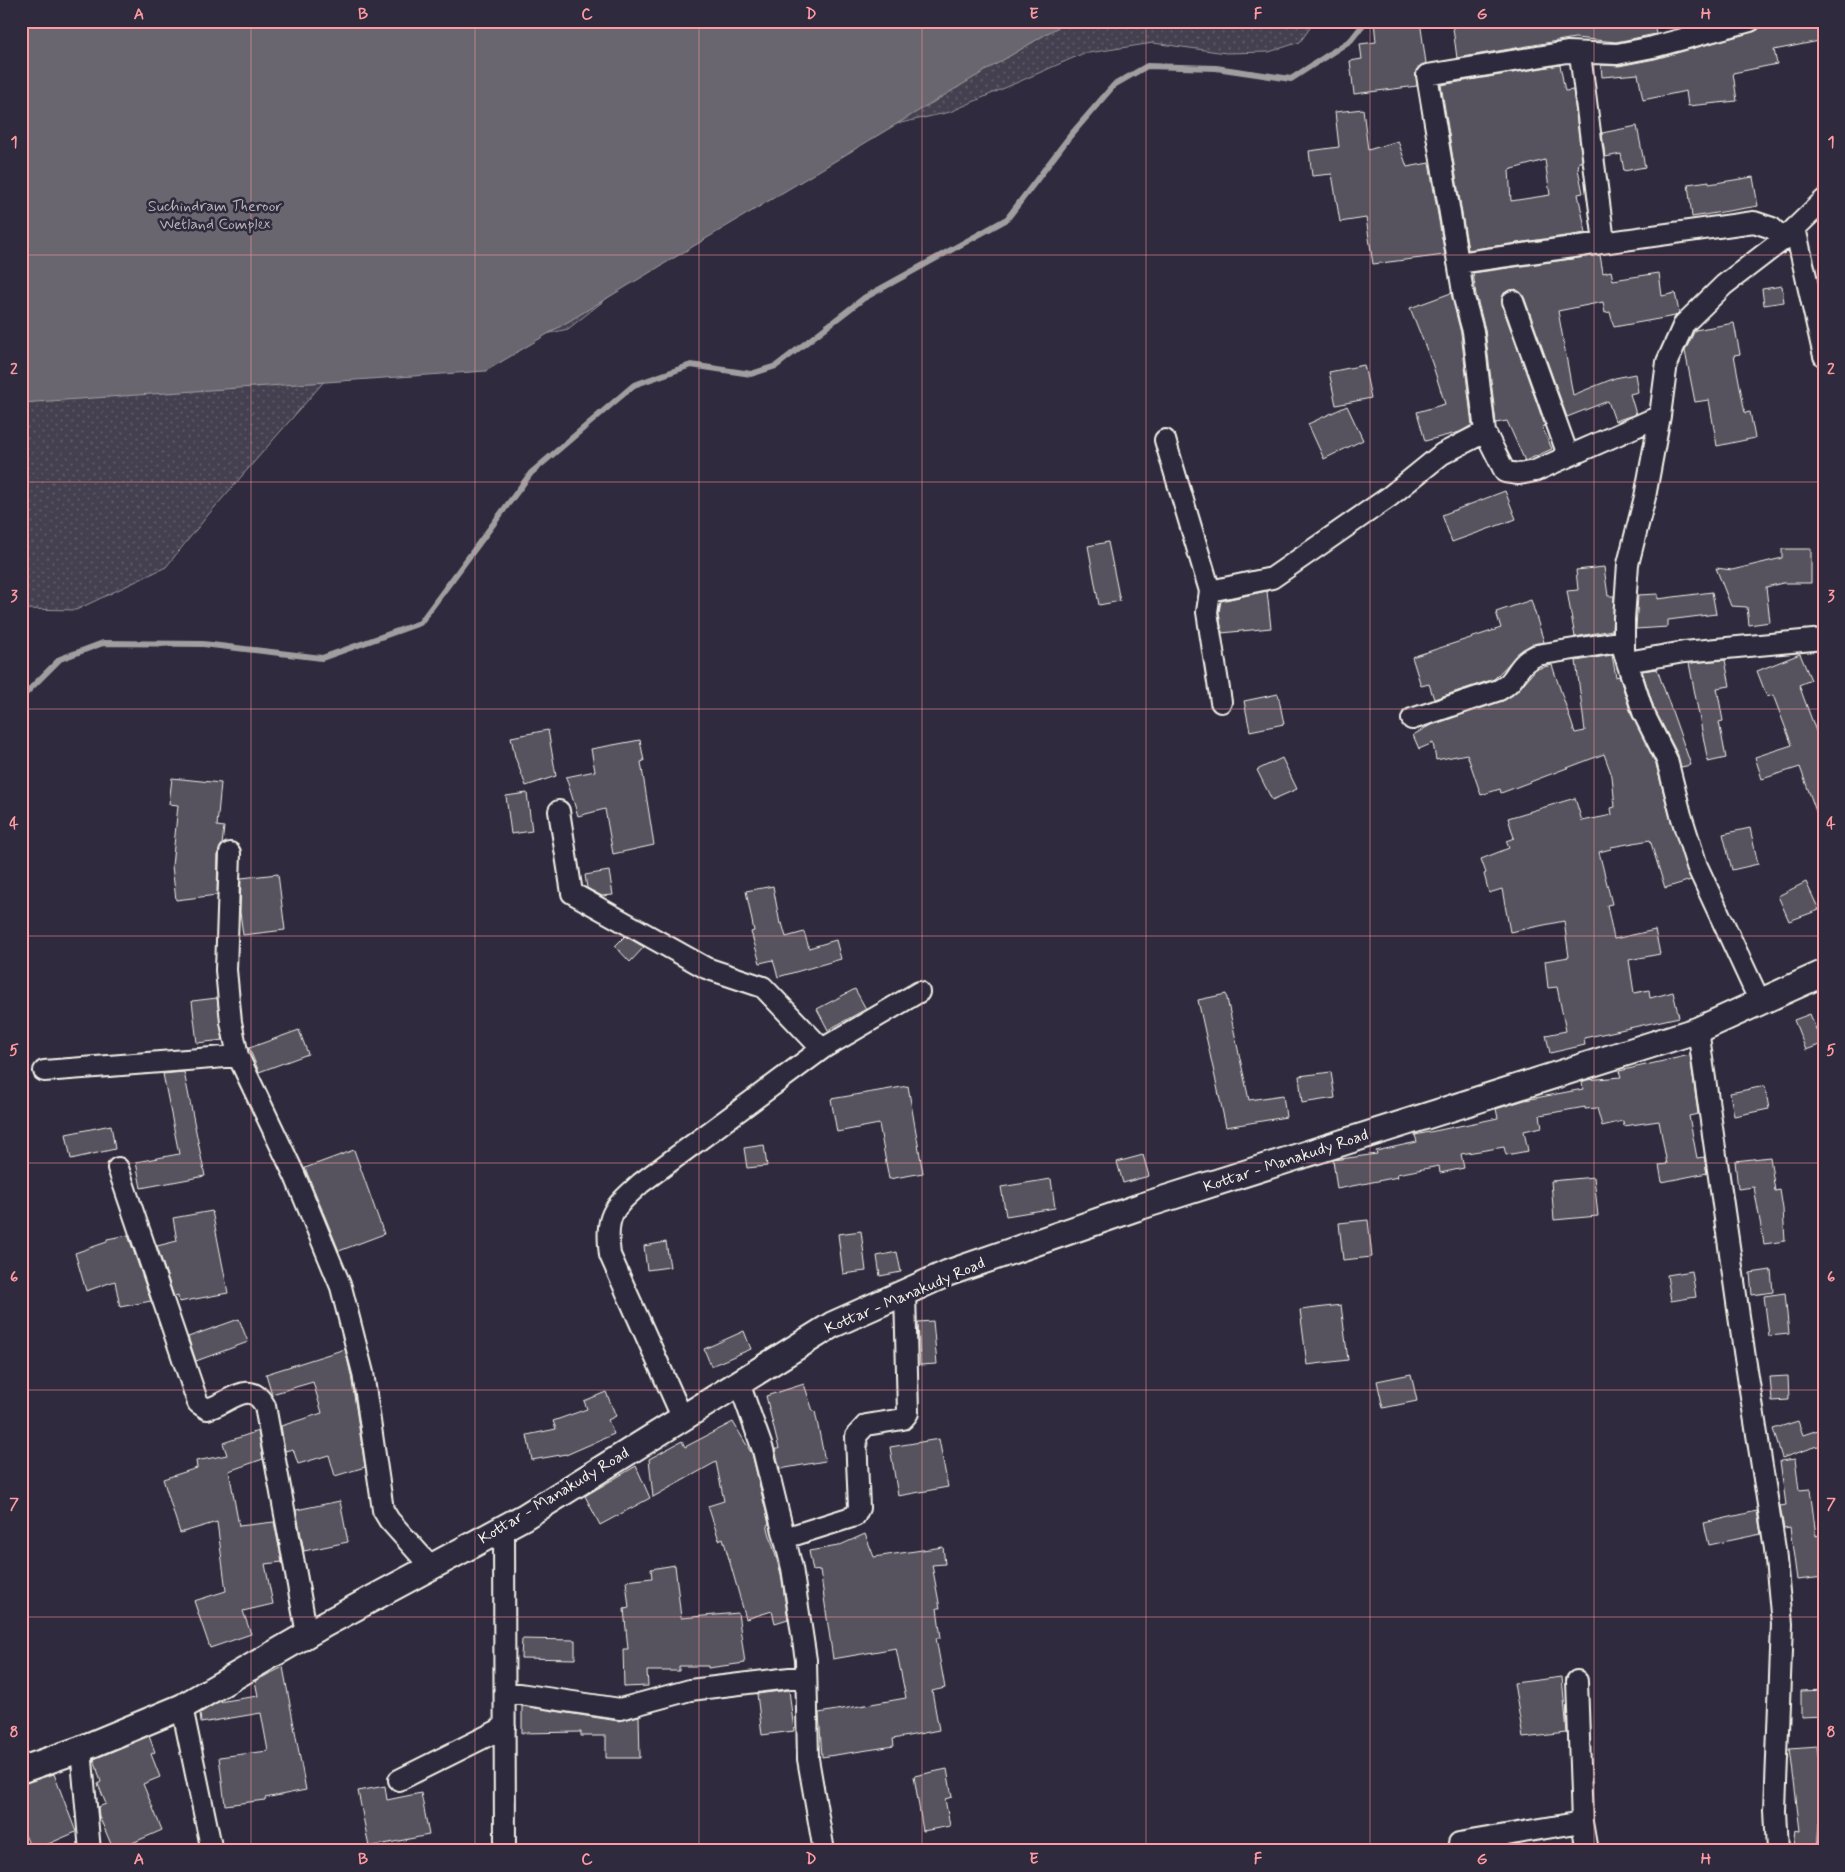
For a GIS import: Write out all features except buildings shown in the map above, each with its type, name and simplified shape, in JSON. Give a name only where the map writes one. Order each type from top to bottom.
[{"type":"main road","name":"Kottar - Manakudy Road","points":[[21,1770],[81,1749],[182,1707],[306,1634],[524,1517],[832,1325],[905,1292],[948,1274],[1142,1206],[1698,1030],[1824,973]]},
{"type":"street","points":[[1660,416],[1535,471],[1512,474],[1505,472],[1498,461],[1486,432],[1473,331],[1464,298],[1427,75],[1567,52],[1617,54],[1653,47],[1750,21]]},
{"type":"street","points":[[1580,54],[1604,242]]},
{"type":"street","points":[[1760,1002],[1697,866],[1680,815],[1667,760],[1643,712],[1627,662],[1624,641],[1628,564],[1645,496],[1660,416],[1667,362],[1684,324],[1724,286],[1789,233],[1824,200]]},
{"type":"street","points":[[1458,263],[1754,222],[1789,233]]},
{"type":"street","points":[[1789,233],[1824,356]]},
{"type":"street","points":[[1513,301],[1568,455]]},
{"type":"street","points":[[1210,591],[1272,578],[1389,498],[1442,454],[1486,432]]},
{"type":"street","points":[[1165,440],[1210,591],[1208,612],[1221,702]]},
{"type":"street","points":[[1627,662],[1684,652],[1824,639]]},
{"type":"street","points":[[1412,719],[1508,686],[1525,660],[1537,655],[1624,641]]},
{"type":"street","points":[[559,811],[572,893],[706,968],[763,987],[822,1049]]},
{"type":"street","points":[[230,853],[226,970],[231,1022],[238,1056],[295,1176],[341,1287],[362,1373],[383,1510],[389,1520],[431,1567]]},
{"type":"street","points":[[683,1419],[610,1255],[607,1226],[610,1218],[624,1199],[641,1183],[822,1049],[919,992]]},
{"type":"street","points":[[1698,1030],[1745,1358],[1775,1549],[1782,1624],[1775,1810],[1777,1851]]},
{"type":"street","points":[[44,1071],[238,1056]]},
{"type":"street","points":[[118,1168],[198,1403],[207,1409],[242,1393],[249,1392],[260,1397],[265,1406],[306,1634]]},
{"type":"street","points":[[784,1538],[855,1516],[859,1508],[856,1436],[866,1425],[903,1419],[908,1413],[905,1292]]},
{"type":"street","points":[[739,1383],[763,1450],[793,1577],[806,1660],[808,1759],[824,1851]]},
{"type":"street","points":[[504,1527],[506,1851]]},
{"type":"street","points":[[506,1692],[620,1709],[690,1690],[806,1676]]},
{"type":"street","points":[[1577,1680],[1582,1822],[1587,1851]]},
{"type":"street","points":[[182,1707],[212,1851]]},
{"type":"street","points":[[399,1780],[505,1727]]},
{"type":"street","points":[[81,1749],[90,1851]]},
{"type":"street","points":[[1459,1843],[1582,1822]]},
{"type":"green space","name":"Suchindram Theroor Wetland Complex","points":[[21,21],[1315,21],[1300,42],[1269,52],[1226,53],[1153,43],[1082,54],[950,112],[869,130],[634,277],[568,329],[516,341],[340,363],[208,515],[166,567],[76,610],[21,609]]},
{"type":"shaded area","name":"Suchindram Theroor Wetland Complex","points":[[21,21],[1068,21],[486,371],[21,403]]},
{"type":"waterway","points":[[21,698],[60,659],[103,643],[203,644],[322,658],[420,623],[531,473],[634,385],[691,365],[751,374],[776,366],[864,298],[1007,219],[1070,136],[1114,85],[1147,66],[1216,68],[1291,79],[1351,40],[1366,21]]}]
